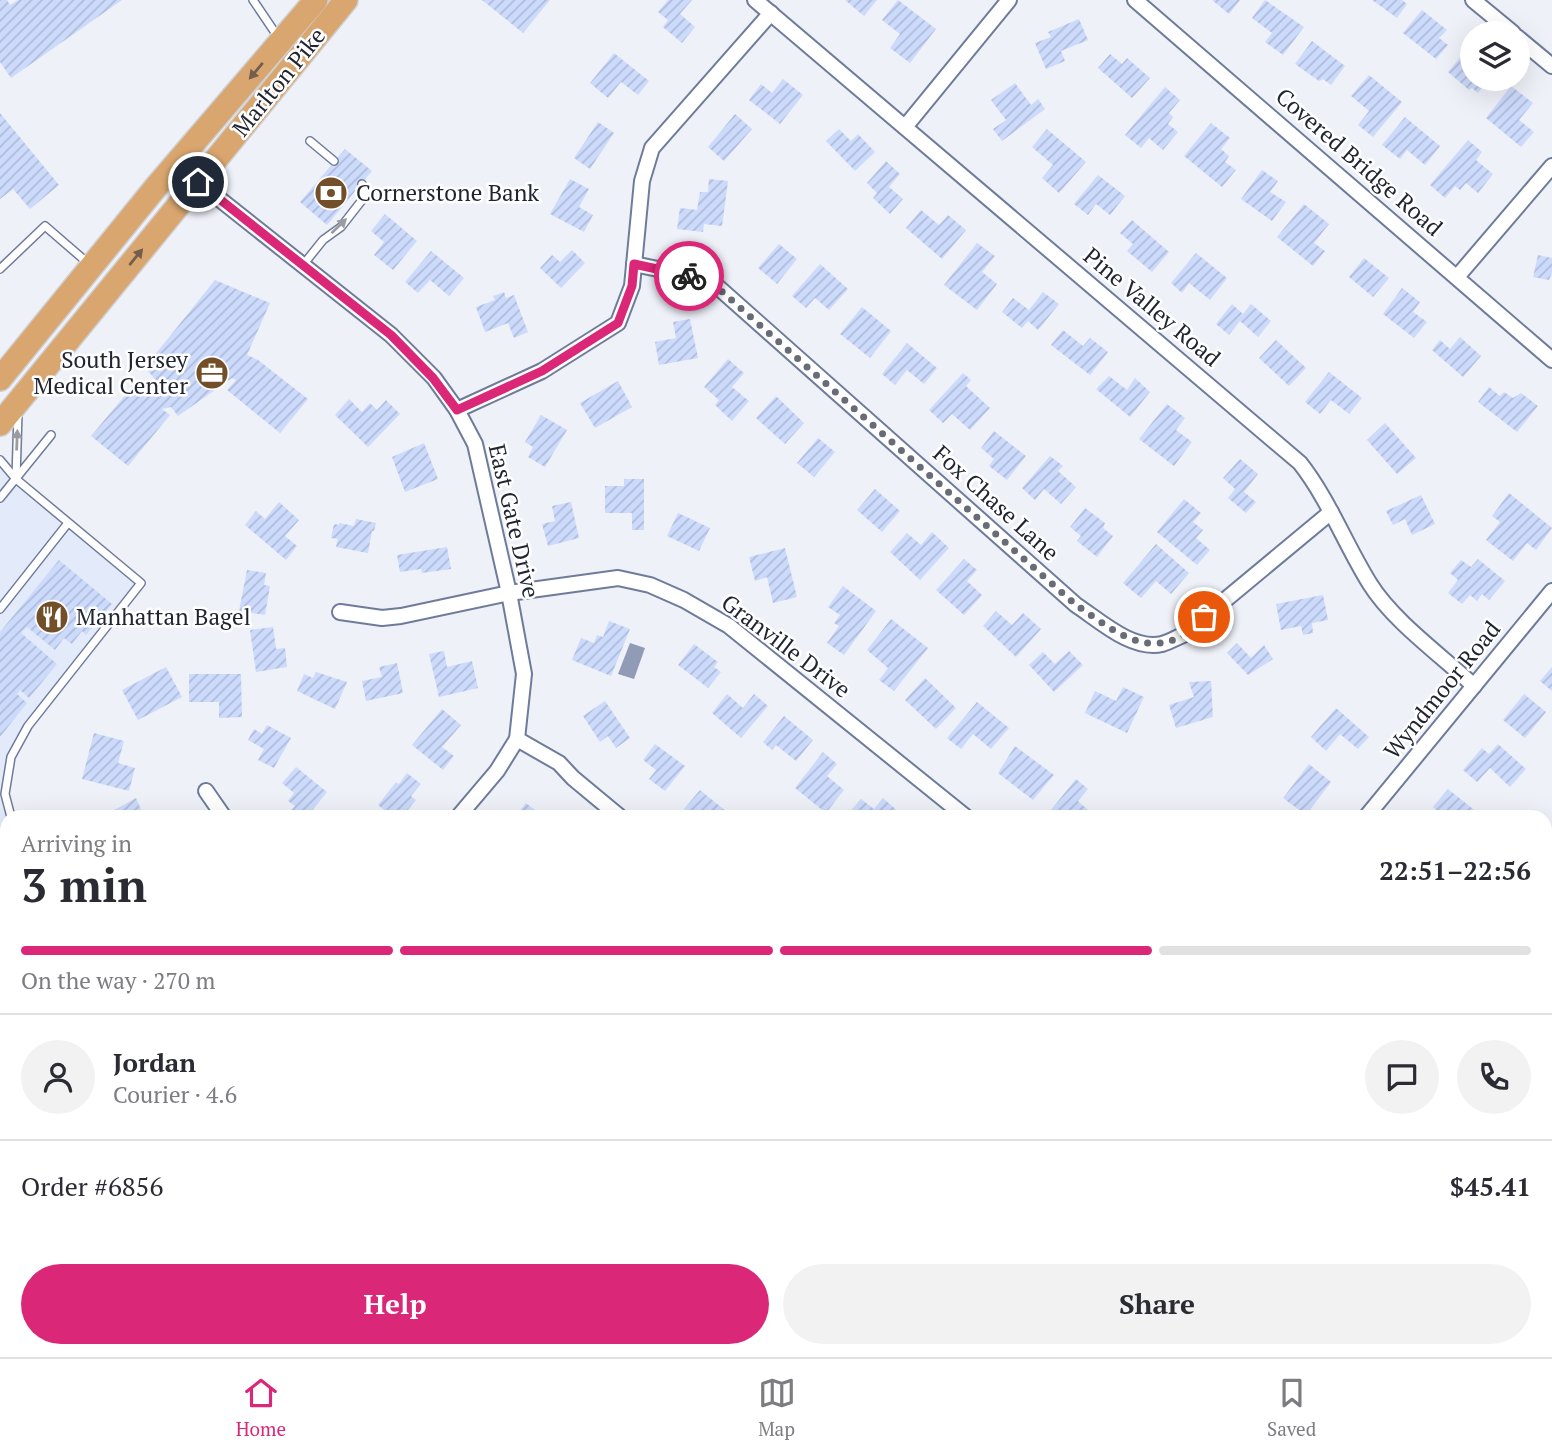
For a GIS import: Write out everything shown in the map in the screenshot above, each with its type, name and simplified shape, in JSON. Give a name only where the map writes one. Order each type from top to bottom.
[{"type":"highway","name":"Marlton Pike","points":[[4,384],[198,182],[346,0]]},
{"type":"highway","name":"Marlton Pike","points":[[0,424],[4,384],[156,187],[281,41],[308,3]]},
{"type":"highway","points":[[4,384],[114,257],[156,187]]},
{"type":"street","name":"Pine Valley Road","points":[[755,0],[1300,463],[1318,485],[1370,584],[1387,606],[1474,686]]},
{"type":"street","points":[[905,127],[1009,0]]},
{"type":"street","name":"Covered Bridge Road","points":[[1135,0],[1552,360]]},
{"type":"street","points":[[1473,0],[1498,21]]},
{"type":"street","points":[[457,410],[542,371],[618,323],[632,286],[642,181],[652,148],[771,13]]},
{"type":"street","points":[[1530,48],[1552,66]]},
{"type":"street","points":[[1457,277],[1552,166]]},
{"type":"street","name":"East Gate Drive","points":[[198,182],[391,335],[433,378],[457,410],[475,444],[509,593],[524,674],[517,739]]},
{"type":"street","name":"Fox Chase Lane","points":[[634,264],[710,281],[1076,605],[1125,637],[1143,644],[1161,644],[1183,635],[1331,512]]},
{"type":"street","name":"Granville Drive","points":[[340,612],[382,618],[509,593],[618,578],[650,584],[729,626],[957,810]]},
{"type":"street","name":"Wyndmoor Road","points":[[1372,810],[1552,591]]},
{"type":"street","points":[[464,810],[497,771],[517,739],[559,763],[612,810]]},
{"type":"street","points":[[206,791],[219,810]]},
{"type":"lane","points":[[253,0],[281,41]]},
{"type":"lane","points":[[308,3],[323,28]]},
{"type":"lane","points":[[310,141],[334,161]]},
{"type":"lane","points":[[303,265],[323,240],[341,227],[366,195],[362,184]]},
{"type":"lane","points":[[0,269],[45,226],[93,266]]},
{"type":"lane","points":[[4,384],[16,479]]},
{"type":"lane","points":[[0,498],[51,435]]},
{"type":"lane","points":[[0,460],[16,479],[141,583],[28,726],[11,757],[5,794],[8,810]]},
{"type":"lane","points":[[0,609],[68,523]]},
{"type":"shaded area","points":[[0,460],[16,479],[141,583],[28,725],[11,757],[5,794],[9,810],[0,810]]},
{"type":"water","points":[[630,643],[645,648],[634,679],[618,674]]},
{"type":"building","points":[[0,0],[7,0],[10,5],[18,0],[122,0],[11,78],[0,62]]},
{"type":"building","points":[[482,0],[550,0],[523,33]]},
{"type":"building","points":[[668,0],[692,0],[680,14],[695,27],[682,43],[663,27],[668,20],[658,12]]},
{"type":"building","points":[[845,0],[877,0],[864,16]]},
{"type":"building","points":[[898,0],[936,29],[910,63],[890,48],[900,34],[882,20]]},
{"type":"building","points":[[1212,0],[1240,0],[1229,14]]},
{"type":"building","points":[[1265,0],[1304,27],[1283,55],[1265,42],[1272,33],[1252,18]]},
{"type":"building","points":[[1372,0],[1402,0],[1407,4],[1397,18]]},
{"type":"building","points":[[1422,10],[1447,30],[1439,38],[1448,45],[1436,59],[1403,33]]},
{"type":"building","points":[[1079,19],[1088,40],[1061,51],[1065,61],[1046,69],[1035,43],[1051,37],[1048,32]]},
{"type":"building","points":[[1312,41],[1345,66],[1331,85],[1323,79],[1319,81],[1295,64]]},
{"type":"building","points":[[614,53],[649,81],[638,95],[621,82],[608,98],[590,83]]},
{"type":"building","points":[[1110,54],[1122,64],[1127,58],[1150,78],[1132,98],[1098,68]]},
{"type":"building","points":[[1460,58],[1460,82],[1448,72]]},
{"type":"building","points":[[1369,75],[1402,102],[1373,137],[1358,125],[1369,111],[1351,96]]},
{"type":"building","points":[[783,79],[803,95],[780,124],[749,100],[761,84],[772,93]]},
{"type":"building","points":[[1015,83],[1031,105],[1038,99],[1045,109],[1002,141],[993,129],[1006,120],[991,100]]},
{"type":"building","points":[[1165,87],[1180,100],[1169,113],[1173,117],[1168,124],[1178,132],[1163,150],[1149,138],[1141,148],[1125,135]]},
{"type":"building","points":[[1507,91],[1517,91],[1533,103],[1519,120],[1534,132],[1521,147],[1486,118]]},
{"type":"building","points":[[0,113],[59,185],[30,209],[13,189],[0,199]]},
{"type":"building","points":[[735,114],[752,129],[724,161],[708,147]]},
{"type":"building","points":[[1405,117],[1440,146],[1425,165],[1407,150],[1400,159],[1382,145]]},
{"type":"building","points":[[598,122],[614,133],[590,169],[574,158]]},
{"type":"building","points":[[1211,123],[1230,138],[1221,149],[1229,156],[1225,162],[1236,170],[1222,187],[1184,156]]},
{"type":"building","points":[[839,129],[851,141],[858,134],[875,152],[855,171],[826,141]]},
{"type":"building","points":[[1047,129],[1086,162],[1059,193],[1042,178],[1053,165],[1032,147]]},
{"type":"building","points":[[1468,140],[1482,152],[1476,160],[1493,174],[1478,193],[1466,183],[1460,190],[1455,186],[1445,198],[1430,185]]},
{"type":"building","name":"Cornerstone Bank","points":[[345,149],[372,171],[327,225],[300,202]]},
{"type":"building","points":[[886,161],[900,174],[889,187],[903,199],[890,214],[873,198],[877,193],[867,183]]},
{"type":"building","points":[[1262,170],[1278,181],[1270,192],[1286,202],[1272,221],[1241,199]]},
{"type":"building","points":[[1098,175],[1125,196],[1110,215],[1096,204],[1088,215],[1074,204]]},
{"type":"building","points":[[570,179],[589,189],[579,207],[593,215],[584,232],[550,214]]},
{"type":"building","points":[[709,179],[728,181],[722,226],[704,224],[703,232],[677,229],[680,208],[697,210],[700,192],[708,192]]},
{"type":"building","points":[[1304,204],[1329,224],[1314,243],[1325,251],[1313,266],[1277,237]]},
{"type":"building","points":[[921,210],[939,225],[948,215],[966,230],[942,259],[906,228]]},
{"type":"building","points":[[385,214],[417,241],[393,270],[374,255],[384,242],[371,231]]},
{"type":"building","points":[[1132,220],[1169,252],[1152,272],[1127,251],[1133,244],[1120,233]]},
{"type":"building","points":[[977,243],[995,256],[982,272],[997,284],[977,310],[944,285]]},
{"type":"building","points":[[779,244],[797,259],[777,284],[758,268]]},
{"type":"building","points":[[572,250],[585,263],[561,288],[540,268],[552,255],[560,262]]},
{"type":"building","points":[[431,251],[464,278],[449,296],[430,280],[418,293],[405,282]]},
{"type":"building","points":[[1196,253],[1227,278],[1210,300],[1189,283],[1182,293],[1171,283]]},
{"type":"building","points":[[1538,255],[1552,258],[1549,280],[1533,277]]},
{"type":"building","points":[[1364,258],[1389,278],[1373,297],[1349,277]]},
{"type":"building","points":[[820,264],[848,289],[829,310],[815,298],[806,308],[792,296]]},
{"type":"building","name":"South Jersey Medical Center","points":[[215,280],[270,303],[247,355],[258,360],[308,399],[280,433],[227,390],[236,380],[232,378],[178,416],[171,407],[162,409],[170,415],[128,466],[91,436],[133,386],[143,395],[157,388],[155,386],[159,384],[145,367]]},
{"type":"building","points":[[1402,288],[1420,302],[1413,312],[1427,322],[1414,338],[1383,314]]},
{"type":"building","points":[[504,292],[506,298],[514,295],[528,332],[514,338],[508,323],[485,332],[476,307],[495,300],[493,296]]},
{"type":"building","points":[[1043,292],[1059,304],[1038,330],[1028,321],[1022,328],[1002,312],[1013,298],[1029,310]]},
{"type":"building","points":[[1232,304],[1243,314],[1251,304],[1271,321],[1258,337],[1240,321],[1229,335],[1216,324]]},
{"type":"building","points":[[862,307],[891,331],[870,358],[840,334]]},
{"type":"building","points":[[690,319],[698,358],[659,365],[655,342],[676,338],[673,322]]},
{"type":"building","points":[[1063,330],[1083,346],[1090,338],[1108,352],[1090,375],[1051,345]]},
{"type":"building","points":[[1460,337],[1481,356],[1463,377],[1432,350],[1440,340],[1450,349]]},
{"type":"building","points":[[1276,340],[1306,368],[1289,386],[1259,358]]},
{"type":"building","points":[[907,343],[937,368],[924,384],[907,370],[895,385],[882,374]]},
{"type":"building","points":[[728,359],[744,373],[732,387],[749,401],[732,421],[715,405],[719,400],[704,387]]},
{"type":"building","points":[[1329,372],[1362,398],[1349,414],[1331,400],[1320,414],[1305,402]]},
{"type":"building","points":[[963,373],[971,380],[966,386],[990,408],[970,430],[952,414],[943,423],[929,410]]},
{"type":"building","points":[[1109,376],[1127,390],[1135,378],[1150,392],[1130,417],[1096,389]]},
{"type":"building","points":[[618,381],[632,407],[595,428],[580,403]]},
{"type":"building","points":[[1489,387],[1500,396],[1504,392],[1513,398],[1521,393],[1538,406],[1517,432],[1478,402]]},
{"type":"building","points":[[776,396],[804,423],[785,444],[756,418]]},
{"type":"building","points":[[349,399],[362,412],[370,403],[377,410],[386,400],[400,414],[368,447],[335,415]]},
{"type":"building","points":[[1167,404],[1185,418],[1176,430],[1192,442],[1174,466],[1139,439]]},
{"type":"building","points":[[541,415],[567,430],[545,467],[528,457],[533,447],[525,442]]},
{"type":"building","points":[[1385,423],[1416,458],[1397,474],[1367,440]]},
{"type":"building","points":[[994,431],[1026,456],[1007,480],[989,466],[994,459],[981,448]]},
{"type":"building","points":[[818,438],[835,452],[814,477],[797,463]]},
{"type":"building","points":[[424,443],[438,479],[405,492],[392,457]]},
{"type":"building","points":[[1050,456],[1063,466],[1058,471],[1076,487],[1061,504],[1044,489],[1035,500],[1022,488]]},
{"type":"building","points":[[1240,459],[1258,474],[1244,492],[1256,502],[1246,513],[1228,498],[1235,489],[1223,478]]},
{"type":"building","points":[[624,479],[644,479],[644,530],[632,530],[632,513],[605,513],[605,486],[624,486]]},
{"type":"building","points":[[875,489],[900,511],[882,532],[857,510]]},
{"type":"building","points":[[1509,493],[1552,528],[1536,550],[1527,543],[1513,561],[1486,540],[1500,522],[1492,516]]},
{"type":"building","points":[[1421,495],[1435,524],[1412,535],[1405,519],[1393,525],[1386,511]]},
{"type":"building","points":[[1184,499],[1201,513],[1193,522],[1203,530],[1196,538],[1210,550],[1197,565],[1157,532]]},
{"type":"building","points":[[279,502],[299,520],[285,536],[297,546],[286,560],[245,525],[256,511],[265,519]]},
{"type":"building","points":[[571,502],[579,538],[548,546],[542,524],[555,521],[552,506]]},
{"type":"building","points":[[1085,508],[1105,523],[1103,528],[1113,536],[1097,557],[1077,541],[1081,536],[1070,527]]},
{"type":"building","points":[[678,513],[710,528],[699,551],[667,536]]},
{"type":"building","points":[[356,519],[376,523],[368,553],[336,547],[338,539],[331,538],[334,524],[354,526]]},
{"type":"building","points":[[932,532],[949,548],[920,580],[890,552],[907,533],[921,545]]},
{"type":"building","points":[[1156,544],[1189,573],[1171,594],[1156,581],[1141,598],[1123,583]]},
{"type":"building","points":[[447,547],[451,569],[422,573],[421,569],[400,572],[397,555]]},
{"type":"building","points":[[785,548],[797,597],[773,603],[767,577],[755,581],[749,557]]},
{"type":"building","points":[[964,559],[977,570],[967,581],[982,595],[964,615],[936,590]]},
{"type":"building","points":[[1478,559],[1505,581],[1489,600],[1482,594],[1477,601],[1470,595],[1462,604],[1448,593],[1458,580],[1450,573],[1461,560],[1471,567]]},
{"type":"building","points":[[59,560],[112,604],[86,635],[82,631],[72,644],[64,638],[55,650],[27,627],[21,633],[57,664],[29,698],[20,690],[17,694],[27,703],[0,737],[0,632]]},
{"type":"building","points":[[247,570],[266,573],[264,585],[270,586],[265,615],[239,611]]},
{"type":"building","points":[[843,586],[876,611],[844,655],[827,643],[839,626],[834,623],[840,615],[828,607]]},
{"type":"building","points":[[1323,595],[1328,620],[1312,623],[1313,633],[1303,635],[1301,626],[1281,630],[1276,604]]},
{"type":"building","points":[[996,611],[1012,625],[1023,613],[1041,629],[1016,657],[983,626]]},
{"type":"building","points":[[891,619],[928,648],[894,691],[879,680],[888,668],[867,650]]},
{"type":"building","points":[[609,621],[630,629],[611,676],[572,660],[581,638],[594,643],[597,635],[603,637]]},
{"type":"building","points":[[273,627],[276,649],[285,648],[287,667],[256,672],[250,630]]},
{"type":"building","points":[[1237,643],[1251,658],[1264,645],[1273,659],[1248,675],[1227,653]]},
{"type":"building","points":[[694,644],[718,662],[714,667],[721,672],[708,688],[678,665]]},
{"type":"building","points":[[444,651],[447,667],[472,661],[478,688],[439,697],[429,654]]},
{"type":"building","points":[[1069,651],[1083,665],[1054,692],[1029,665],[1043,652],[1055,664]]},
{"type":"building","points":[[397,663],[403,693],[366,701],[362,681],[382,677],[379,667]]},
{"type":"building","points":[[166,667],[182,697],[138,720],[122,690]]},
{"type":"building","points":[[1552,667],[1552,691],[1540,681]]},
{"type":"building","points":[[316,672],[347,682],[335,709],[297,691],[304,674],[313,678]]},
{"type":"building","points":[[189,674],[241,674],[242,717],[219,718],[219,702],[189,702]]},
{"type":"building","points":[[925,678],[956,708],[936,729],[905,700]]},
{"type":"building","points":[[1211,681],[1213,717],[1176,728],[1169,705],[1194,697],[1189,682]]},
{"type":"building","points":[[1123,687],[1144,697],[1127,733],[1085,713],[1095,691],[1116,701]]},
{"type":"building","points":[[727,694],[743,708],[754,694],[768,706],[741,738],[712,713]]},
{"type":"building","points":[[1524,694],[1546,712],[1525,738],[1503,720]]},
{"type":"building","points":[[605,701],[630,738],[616,748],[608,736],[600,742],[583,716]]},
{"type":"building","points":[[977,702],[1009,728],[991,749],[973,734],[961,749],[947,738]]},
{"type":"building","points":[[1336,708],[1369,737],[1358,749],[1340,734],[1326,751],[1311,737]]},
{"type":"building","points":[[442,709],[461,725],[442,747],[454,756],[443,770],[412,745]]},
{"type":"building","points":[[784,716],[813,740],[796,761],[776,745],[772,750],[763,742]]},
{"type":"building","points":[[267,725],[291,738],[274,768],[258,760],[264,749],[248,740],[254,729],[262,734]]},
{"type":"building","points":[[94,733],[124,741],[118,763],[135,768],[129,791],[82,779]]},
{"type":"building","points":[[655,744],[685,766],[665,791],[649,779],[656,770],[643,760]]},
{"type":"building","points":[[1498,744],[1526,769],[1510,787],[1490,768],[1477,782],[1463,770],[1482,748],[1489,754]]},
{"type":"building","points":[[1015,746],[1054,775],[1033,800],[998,773]]},
{"type":"building","points":[[823,752],[837,764],[827,776],[844,790],[828,810],[822,810],[795,788]]},
{"type":"building","points":[[1309,764],[1331,782],[1310,810],[1299,810],[1283,798]]},
{"type":"building","points":[[296,767],[327,792],[313,810],[291,810],[295,806],[288,801],[294,793],[282,783]]},
{"type":"building","points":[[407,773],[421,784],[411,796],[416,800],[408,810],[384,810],[378,805],[396,782],[399,784]]},
{"type":"building","points":[[1076,779],[1088,789],[1078,801],[1088,810],[1051,810]]},
{"type":"building","points":[[1448,789],[1474,810],[1436,810],[1433,807]]},
{"type":"building","points":[[700,790],[725,810],[685,810]]},
{"type":"building","points":[[136,798],[141,810],[115,810]]},
{"type":"building","points":[[883,798],[897,810],[851,810],[861,799],[874,809]]},
{"type":"building","points":[[526,803],[534,810],[520,810]]},
{"type":"way so far","points":[[689,276],[710,281],[1076,605],[1125,637],[1143,644],[1161,644],[1183,635],[1204,617]]},
{"type":"place","name":"Cornerstone Bank","points":[[331,193]]},
{"type":"place","name":"South Jersey Medical Center","points":[[212,373]]},
{"type":"place","name":"Manhattan Bagel","points":[[52,617]]},
{"type":"route","points":[[198,182],[391,335],[433,378],[457,410],[542,371],[618,323],[632,286],[634,264],[689,276]]}]
